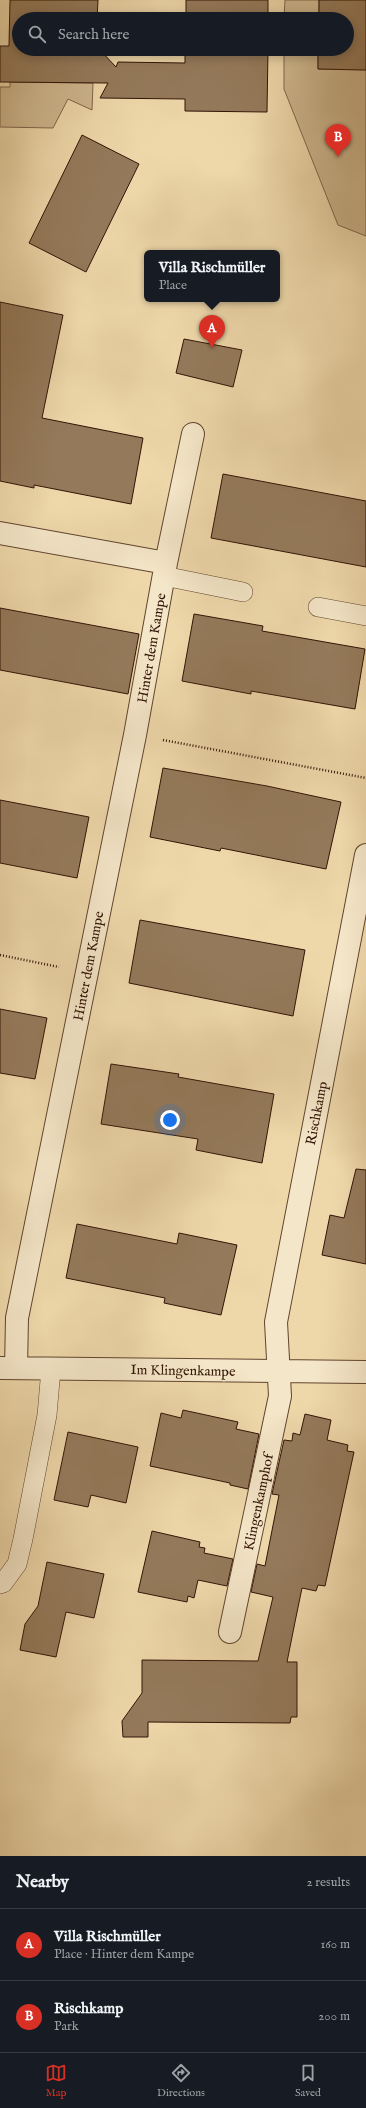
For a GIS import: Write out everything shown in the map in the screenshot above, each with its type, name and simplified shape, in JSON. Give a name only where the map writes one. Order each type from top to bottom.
[{"type":"street","name":"Hinter dem Kampe","points":[[8,1368],[16,1318],[135,735],[165,570],[193,434]]},
{"type":"street","points":[[0,533],[165,570]]},
{"type":"street","name":"Rischkamp","points":[[278,1372],[276,1322],[366,855]]},
{"type":"street","name":"Im Klingenkampe","points":[[8,1368],[366,1372]]},
{"type":"street","name":"Klingenkamphof","points":[[230,1632],[280,1396],[278,1372]]},
{"type":"lane","points":[[165,570],[243,592]]},
{"type":"lane","points":[[318,607],[366,616]]},
{"type":"lane","points":[[0,1584],[3,1583],[17,1564],[23,1539],[47,1415],[51,1368]]},
{"type":"path","points":[[135,735],[366,778]]},
{"type":"path","points":[[0,955],[87,973]]},
{"type":"shaded area","points":[[285,0],[319,0],[319,12],[284,12]]},
{"type":"shaded area","points":[[284,56],[318,56],[318,69],[366,70],[366,236],[338,225],[284,89]]},
{"type":"shaded area","points":[[10,82],[93,83],[92,110],[68,99],[53,128],[0,127],[0,87],[10,87]]},
{"type":"building","points":[[10,0],[98,0],[97,12],[12,12],[12,56],[106,56],[116,67],[118,62],[185,63],[185,56],[268,56],[267,112],[185,111],[185,99],[100,98],[108,83],[0,82],[0,46],[9,46]]},
{"type":"building","points":[[186,0],[268,0],[268,12],[186,12]]},
{"type":"building","points":[[319,0],[366,0],[366,70],[318,69],[318,56],[354,56],[354,12],[319,12]]},
{"type":"building","points":[[82,135],[139,164],[86,272],[29,243]]},
{"type":"building","points":[[0,302],[63,315],[42,418],[143,438],[131,504],[34,485],[34,488],[0,481]]},
{"type":"building","points":[[184,339],[242,350],[233,387],[176,373]]},
{"type":"building","points":[[223,474],[366,501],[366,567],[211,538]]},
{"type":"building","points":[[0,608],[139,634],[128,694],[0,670]]},
{"type":"building","points":[[194,614],[263,626],[262,631],[365,649],[355,709],[251,691],[251,694],[182,681]]},
{"type":"building","points":[[163,768],[267,786],[341,802],[326,869],[221,848],[220,851],[150,837]]},
{"type":"building","points":[[0,800],[89,817],[77,878],[0,863]]},
{"type":"building","points":[[140,920],[305,950],[293,1016],[129,983]]},
{"type":"building","points":[[0,1009],[47,1018],[35,1079],[0,1073]]},
{"type":"building","points":[[111,1064],[179,1074],[178,1077],[274,1094],[262,1163],[196,1150],[198,1139],[101,1124]]},
{"type":"building","points":[[356,1169],[366,1170],[366,1264],[322,1255],[330,1215],[344,1218]]},
{"type":"building","points":[[77,1224],[177,1244],[179,1233],[237,1245],[221,1315],[164,1303],[165,1298],[66,1278]]},
{"type":"building","points":[[183,1410],[238,1422],[236,1429],[259,1434],[248,1489],[230,1485],[230,1483],[150,1466],[161,1413],[181,1418]]},
{"type":"building","points":[[305,1414],[331,1420],[327,1440],[348,1445],[347,1451],[354,1452],[325,1586],[318,1585],[316,1591],[302,1588],[287,1662],[297,1662],[297,1717],[291,1717],[290,1723],[148,1722],[148,1737],[123,1737],[122,1721],[142,1693],[142,1660],[258,1661],[273,1597],[251,1592],[257,1564],[265,1566],[279,1495],[272,1494],[284,1440],[292,1441],[293,1433],[300,1435]]},
{"type":"building","points":[[68,1432],[138,1447],[126,1503],[91,1495],[88,1507],[54,1500]]},
{"type":"building","points":[[152,1531],[200,1542],[199,1547],[205,1548],[204,1553],[233,1559],[227,1586],[198,1580],[194,1598],[188,1596],[187,1602],[138,1592]]},
{"type":"building","points":[[47,1562],[104,1574],[94,1618],[66,1612],[56,1657],[20,1650],[25,1624],[38,1606]]},
{"type":"place","name":"Rischkamp","points":[[338,157]]},
{"type":"place","name":"Villa Rischmüller","points":[[212,348]]}]
